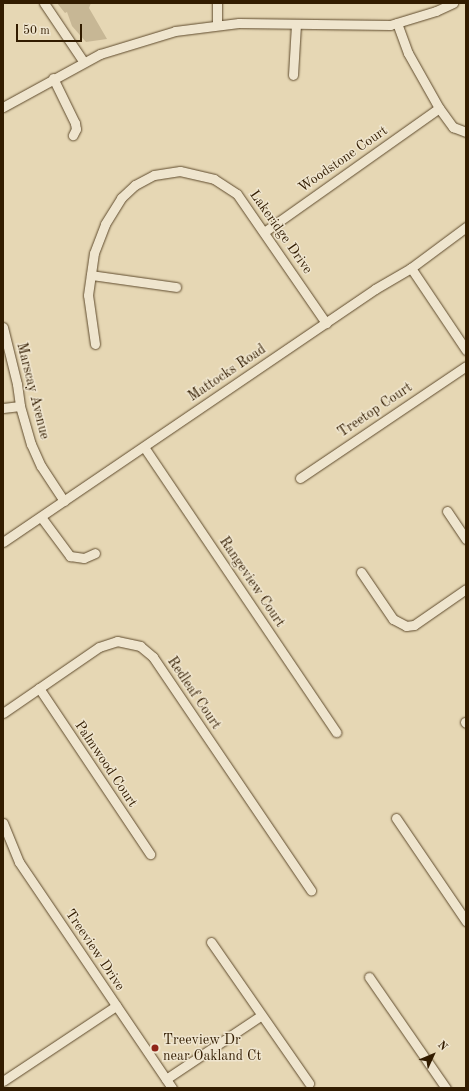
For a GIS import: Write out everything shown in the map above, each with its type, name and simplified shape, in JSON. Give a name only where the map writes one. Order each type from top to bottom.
[{"type":"street","points":[[44,3],[83,61]]},
{"type":"street","points":[[217,3],[217,24]]},
{"type":"street","points":[[3,107],[83,61],[153,36],[217,24],[296,24],[366,27],[398,23],[436,12],[453,3]]},
{"type":"street","points":[[398,23],[408,53],[439,108],[453,127],[466,132]]},
{"type":"street","points":[[294,75],[296,24]]},
{"type":"street","points":[[53,78],[75,123],[76,130],[73,135]]},
{"type":"street","name":"Woodstone Court","points":[[264,232],[439,108]]},
{"type":"street","name":"Lakeridge Drive","points":[[95,344],[90,320],[91,275],[98,239],[114,207],[127,192],[154,175],[190,171],[222,183],[244,203],[326,323]]},
{"type":"street","name":"Mattocks Road","points":[[3,542],[326,323],[411,268],[466,227]]},
{"type":"street","points":[[411,268],[466,350]]},
{"type":"street","points":[[91,275],[176,287]]},
{"type":"street","name":"Marscay Avenue","points":[[3,327],[17,384],[20,406],[37,459],[64,501]]},
{"type":"street","name":"Treetop Court","points":[[300,478],[466,366]]},
{"type":"street","points":[[3,408],[20,406]]},
{"type":"street","name":"Rangeview Court","points":[[144,447],[336,732]]},
{"type":"street","points":[[447,511],[466,539]]},
{"type":"street","points":[[41,517],[70,556],[84,558],[95,553]]},
{"type":"street","points":[[361,572],[393,619],[406,626],[414,625],[466,589]]},
{"type":"street","name":"Redleaf Court","points":[[3,713],[108,643],[124,641],[148,652],[311,890]]},
{"type":"street","name":"Palmwood Court","points":[[39,688],[150,854]]},
{"type":"street","points":[[396,818],[466,921]]},
{"type":"street","name":"Treeview Drive","points":[[3,823],[19,862],[172,1088]]},
{"type":"street","points":[[210,942],[260,1016],[309,1083]]},
{"type":"street","points":[[369,977],[446,1088]]},
{"type":"street","points":[[3,1081],[116,1006]]},
{"type":"street","points":[[166,1079],[260,1016]]},
{"type":"shaded area","points":[[57,3],[91,3],[89,8],[107,39],[86,42],[72,26],[67,12],[65,13]]},
{"type":"place","name":"Treeview Dr near Oakland Ct","points":[[155,1048]]}]
